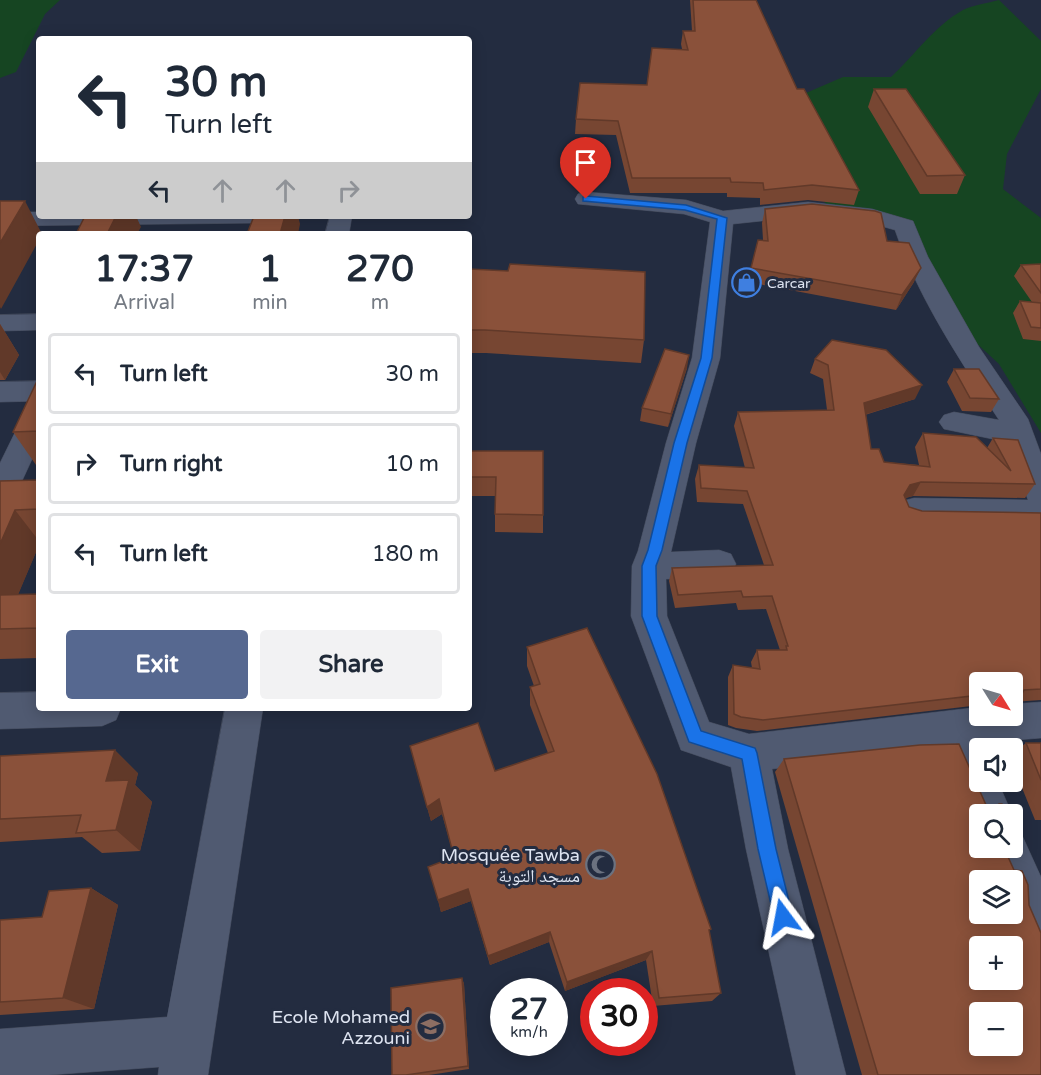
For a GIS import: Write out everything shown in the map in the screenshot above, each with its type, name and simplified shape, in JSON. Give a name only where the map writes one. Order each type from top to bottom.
[{"type":"street","points":[[586,199],[686,207],[722,218],[808,209],[872,216],[905,226],[916,257],[967,349],[1013,419],[1041,496]]},
{"type":"street","points":[[722,218],[706,358],[649,566],[650,616],[695,737],[749,753],[953,727],[1041,720]]},
{"type":"street","points":[[0,219],[106,226],[214,219]]},
{"type":"street","points":[[0,323],[36,322]]},
{"type":"street","points":[[0,392],[36,391]]},
{"type":"street","points":[[2,488],[36,417]]},
{"type":"street","points":[[954,422],[1018,434]]},
{"type":"street","points":[[2,488],[36,483]]},
{"type":"street","points":[[914,510],[1041,513]]},
{"type":"street","points":[[649,566],[719,564]]},
{"type":"street","points":[[0,711],[36,710]]},
{"type":"street","points":[[0,1054],[185,1058],[243,711]]},
{"type":"street","points":[[953,727],[987,804]]},
{"type":"street","points":[[749,753],[767,849],[821,1075]]},
{"type":"street","points":[[1010,858],[1041,929]]},
{"type":"green space","points":[[0,0],[60,0],[45,14],[16,72],[0,78]]},
{"type":"green space","points":[[999,0],[1041,41],[1041,89],[1007,154],[1003,189],[1041,218],[1041,433],[999,364],[945,314],[913,230],[839,218],[773,146],[792,99],[843,77],[891,77],[943,24],[967,8]]},
{"type":"building","points":[[693,0],[756,0],[797,89],[804,89],[859,190],[812,185],[764,190],[763,183],[731,182],[730,178],[632,178],[618,121],[576,119],[580,83],[647,85],[652,48],[688,50],[683,31],[695,31]]},
{"type":"building","points":[[874,89],[906,89],[965,175],[927,176]]},
{"type":"building","points":[[0,201],[25,201],[0,243]]},
{"type":"building","points":[[812,204],[881,213],[887,241],[909,243],[921,268],[902,295],[751,268],[758,240],[768,241],[765,209]]},
{"type":"building","points":[[84,219],[114,219],[108,231],[78,231]]},
{"type":"building","points":[[253,219],[284,219],[281,231],[248,231]]},
{"type":"building","points":[[510,264],[645,272],[644,340],[472,330],[472,269],[508,271]]},
{"type":"building","points":[[1041,264],[1041,293],[1021,265]]},
{"type":"building","points":[[1020,301],[1041,303],[1041,328],[1031,327]]},
{"type":"building","points":[[832,340],[886,350],[922,385],[864,403],[871,449],[879,449],[884,462],[930,467],[923,433],[976,437],[1011,471],[993,438],[1018,440],[1035,484],[921,482],[910,485],[904,495],[909,507],[922,511],[1041,513],[1041,689],[1024,690],[1023,692],[1023,672],[969,672],[969,696],[763,720],[734,714],[733,665],[760,669],[757,650],[787,650],[786,646],[788,646],[772,596],[743,597],[741,591],[678,595],[672,568],[773,565],[747,491],[701,488],[699,465],[754,468],[738,412],[834,410],[828,365],[815,359]]},
{"type":"building","points":[[665,349],[689,355],[671,414],[642,408]]},
{"type":"building","points":[[954,369],[979,369],[999,399],[970,398]]},
{"type":"building","points":[[36,383],[36,431],[13,432]]},
{"type":"building","points":[[472,451],[543,451],[543,515],[495,514],[496,477],[472,477]]},
{"type":"building","points":[[36,480],[36,509],[15,510],[0,544],[0,481]]},
{"type":"building","points":[[36,594],[36,628],[0,629],[0,595]]},
{"type":"building","name":"Mosquée Tawba مسجد التوبة","points":[[587,628],[657,774],[711,929],[709,930],[721,993],[659,998],[658,978],[656,978],[652,951],[568,982],[550,932],[488,956],[468,889],[438,900],[428,867],[454,857],[439,799],[427,807],[410,746],[478,723],[495,771],[554,751],[530,687],[540,684],[527,647]]},
{"type":"building","points":[[1026,743],[1041,743],[1041,780]]},
{"type":"building","points":[[959,744],[969,767],[969,792],[980,792],[986,804],[969,804],[969,858],[1009,858],[1014,870],[969,870],[969,924],[1023,924],[1023,873],[1028,885],[1029,905],[1041,933],[1041,1075],[878,1075],[784,759],[920,745]]},
{"type":"building","points":[[115,750],[106,781],[129,780],[116,830],[76,833],[81,815],[0,819],[0,756]]},
{"type":"building","points":[[91,888],[63,998],[0,1002],[0,920],[42,917],[49,891]]},
{"type":"building","points":[[462,978],[468,1066],[392,1075],[391,988]]},
{"type":"place","name":"Carcar","points":[[746,283]]},
{"type":"place","name":"Mosquée Tawba مسجد التوبة","points":[[601,865]]},
{"type":"place","name":"Ecole Mohamed Azzouni","points":[[431,1027]]},
{"type":"route","points":[[586,199],[686,207],[722,218],[706,358],[649,566],[650,616],[695,737],[749,753],[767,849],[783,917]]}]
